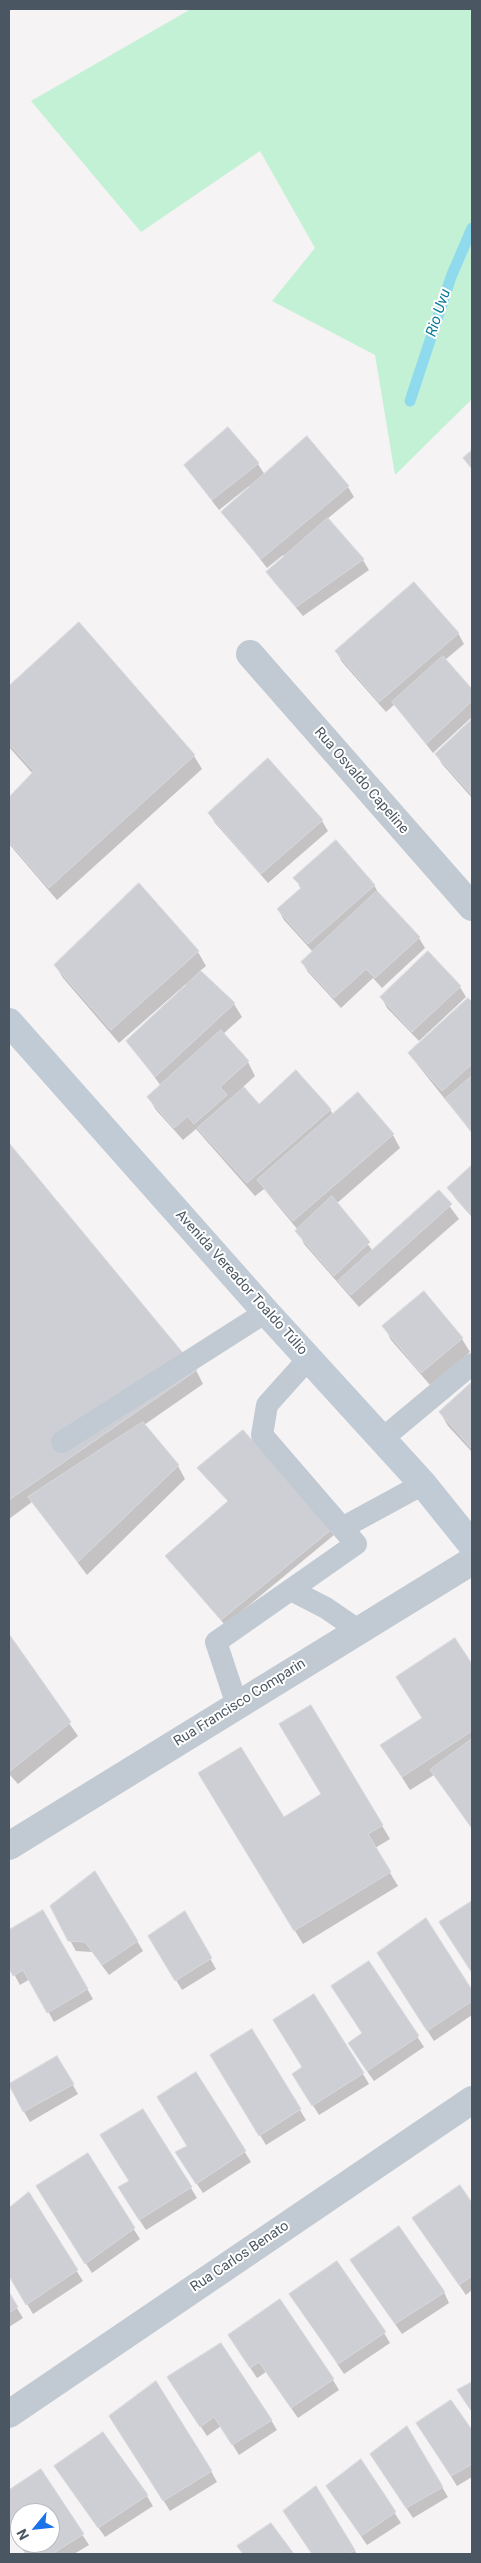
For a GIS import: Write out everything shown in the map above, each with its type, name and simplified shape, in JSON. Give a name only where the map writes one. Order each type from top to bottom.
[{"type":"main road","name":"Avenida Vereador Toaldo Túlio","points":[[9,1022],[266,1312],[423,1484],[472,1545]]},
{"type":"street","name":"Rua Osvaldo Capeline","points":[[250,654],[472,908]]},
{"type":"street","name":"Rua Francisco Comparin","points":[[9,1846],[472,1561]]},
{"type":"street","name":"Rua Carlos Benato","points":[[9,2414],[472,2100]]},
{"type":"lane","points":[[62,1442],[266,1312]]},
{"type":"lane","points":[[237,1705],[216,1642],[356,1544],[262,1435],[267,1405],[309,1358]]},
{"type":"lane","points":[[382,1439],[472,1364]]},
{"type":"lane","points":[[342,1528],[423,1484]]},
{"type":"lane","points":[[291,1590],[326,1608],[358,1630]]},
{"type":"green space","points":[[191,9],[472,9],[472,399],[395,475],[375,355],[272,301],[315,248],[260,151],[141,232],[31,101]]},
{"type":"building","points":[[228,427],[259,463],[212,500],[184,465]]},
{"type":"building","points":[[307,436],[349,486],[261,559],[221,512]]},
{"type":"building","points":[[472,450],[472,469],[463,458]]},
{"type":"building","points":[[328,518],[364,559],[296,607],[266,572]]},
{"type":"building","points":[[414,582],[459,633],[379,702],[335,651]]},
{"type":"building","points":[[79,622],[195,755],[49,888],[9,842],[9,797],[34,771],[9,744],[9,686]]},
{"type":"building","points":[[443,656],[472,689],[472,701],[426,744],[392,702]]},
{"type":"building","points":[[472,719],[472,795],[435,754]]},
{"type":"building","points":[[268,758],[323,820],[261,874],[208,813]]},
{"type":"building","points":[[336,840],[375,885],[308,944],[277,909],[302,887],[293,878]]},
{"type":"building","points":[[139,883],[199,951],[111,1030],[54,965]]},
{"type":"building","points":[[377,891],[420,937],[375,978],[366,969],[334,998],[301,962]]},
{"type":"building","points":[[428,951],[461,986],[412,1032],[380,997]]},
{"type":"building","points":[[201,971],[235,1003],[155,1077],[126,1041]]},
{"type":"building","points":[[468,998],[472,1002],[472,1064],[442,1091],[408,1053]]},
{"type":"building","points":[[221,1030],[249,1061],[220,1087],[227,1095],[194,1124],[188,1116],[174,1128],[147,1097]]},
{"type":"building","points":[[296,1070],[331,1109],[247,1183],[197,1128],[244,1087],[259,1104]]},
{"type":"building","points":[[472,1076],[472,1131],[445,1099]]},
{"type":"building","points":[[358,1092],[394,1134],[293,1221],[257,1180]]},
{"type":"building","points":[[9,1143],[197,1370],[9,1500]]},
{"type":"building","points":[[472,1165],[472,1215],[447,1188]]},
{"type":"building","points":[[439,1190],[452,1204],[351,1295],[338,1281]]},
{"type":"building","points":[[332,1196],[370,1242],[334,1276],[295,1231]]},
{"type":"building","points":[[424,1291],[463,1338],[421,1373],[382,1326]]},
{"type":"building","points":[[472,1382],[472,1449],[439,1412]]},
{"type":"building","points":[[143,1422],[179,1465],[78,1562],[28,1497]]},
{"type":"building","points":[[243,1430],[332,1529],[221,1620],[165,1556],[228,1501],[197,1468]]},
{"type":"building","points":[[9,1634],[71,1722],[9,1772]]},
{"type":"building","points":[[455,1638],[472,1664],[472,1731],[402,1777],[380,1745],[422,1718],[396,1677]]},
{"type":"building","points":[[311,1705],[383,1825],[368,1834],[391,1872],[294,1931],[198,1773],[241,1747],[284,1817],[321,1794],[279,1724]]},
{"type":"building","points":[[472,1739],[472,1828],[430,1770]]},
{"type":"building","points":[[95,1871],[138,1941],[102,1965],[85,1942],[68,1941],[50,1906]]},
{"type":"building","points":[[472,1901],[472,1973],[439,1922]]},
{"type":"building","points":[[43,1910],[88,1989],[47,2013],[23,1970],[13,1976],[9,1968],[9,1930]]},
{"type":"building","points":[[185,1911],[212,1958],[175,1981],[148,1936]]},
{"type":"building","points":[[426,1918],[472,1990],[472,2001],[427,2031],[377,1953]]},
{"type":"building","points":[[369,1961],[419,2036],[367,2071],[348,2043],[362,2033],[331,1986]]},
{"type":"building","points":[[314,1994],[364,2073],[312,2106],[292,2074],[302,2067],[273,2020]]},
{"type":"building","points":[[252,2029],[301,2109],[259,2136],[210,2055]]},
{"type":"building","points":[[57,2056],[74,2084],[23,2112],[9,2084]]},
{"type":"building","points":[[196,2072],[246,2151],[196,2184],[175,2152],[187,2146],[157,2097]]},
{"type":"building","points":[[143,2109],[192,2187],[139,2220],[118,2187],[129,2181],[100,2135]]},
{"type":"building","points":[[88,2153],[135,2228],[85,2264],[36,2186]]},
{"type":"building","points":[[460,2185],[472,2203],[472,2276],[459,2285],[412,2218]]},
{"type":"building","points":[[29,2192],[78,2270],[26,2305],[9,2276],[9,2208]]},
{"type":"building","points":[[399,2226],[445,2292],[395,2324],[350,2260]]},
{"type":"building","points":[[337,2261],[386,2332],[338,2364],[289,2294]]},
{"type":"building","points":[[9,2292],[18,2307],[9,2313]]},
{"type":"building","points":[[280,2299],[334,2379],[291,2408],[259,2362],[250,2368],[228,2335]]},
{"type":"building","points":[[221,2343],[272,2420],[232,2445],[214,2417],[200,2427],[167,2377]]},
{"type":"building","points":[[156,2381],[212,2471],[163,2501],[109,2416]]},
{"type":"building","points":[[472,2382],[472,2412],[457,2390]]},
{"type":"building","points":[[451,2400],[472,2430],[472,2464],[451,2476],[416,2423]]},
{"type":"building","points":[[407,2426],[443,2487],[406,2508],[370,2454]]},
{"type":"building","points":[[103,2432],[148,2495],[98,2528],[54,2466]]},
{"type":"building","points":[[361,2459],[396,2512],[361,2536],[326,2486]]},
{"type":"building","points":[[41,2469],[84,2534],[60,2549],[60,2503],[10,2503],[10,2530],[9,2490]]},
{"type":"building","points":[[316,2486],[355,2550],[349,2554],[312,2554],[283,2511]]},
{"type":"building","points":[[271,2523],[294,2554],[243,2554],[237,2546]]},
{"type":"building","points":[[25,2553],[54,2553],[52,2554]]},
{"type":"waterway","name":"Rio Uvu","points":[[410,401],[451,277],[472,228]]}]
